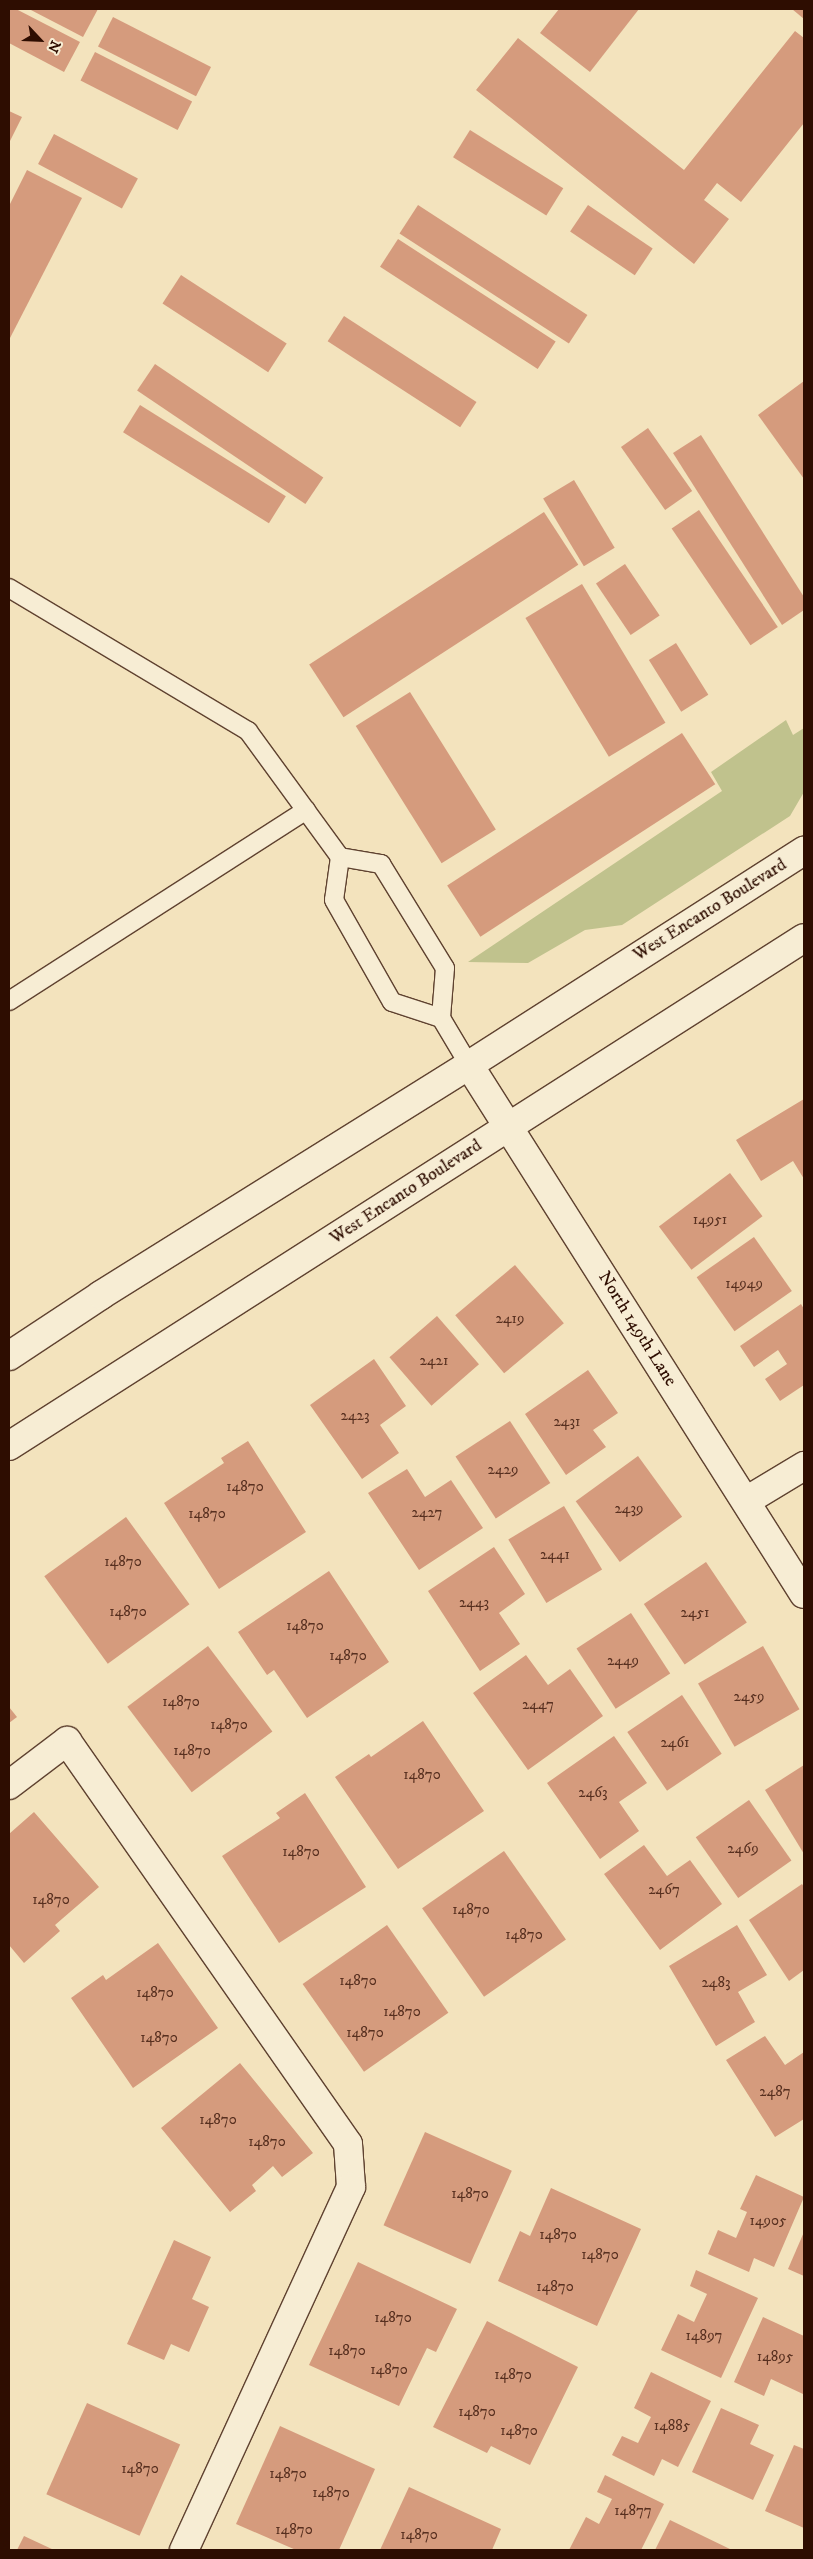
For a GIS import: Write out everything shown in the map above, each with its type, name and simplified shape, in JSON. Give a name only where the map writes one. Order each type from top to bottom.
[{"type":"main road","name":"West Encanto Boulevard","points":[[9,1356],[101,1294],[470,1065],[804,850]]},
{"type":"main road","name":"West Encanto Boulevard","points":[[9,1446],[804,938]]},
{"type":"main road","name":"North 149th Lane","points":[[470,1065],[804,1594]]},
{"type":"main road","points":[[746,1501],[804,1466]]},
{"type":"main road","points":[[9,1786],[68,1741],[348,2144],[351,2186],[184,2550]]},
{"type":"lane","points":[[9,588],[248,731],[340,857],[334,900],[392,1002],[441,1018]]},
{"type":"lane","points":[[9,1001],[306,810]]},
{"type":"lane","points":[[340,857],[381,864],[445,968],[441,1018],[470,1065]]},
{"type":"green space","points":[[786,720],[793,735],[804,728],[804,792],[790,816],[622,925],[585,930],[528,963],[468,962],[722,791],[711,772]]},
{"type":"building","points":[[9,9],[16,9],[80,42],[64,72],[9,43]]},
{"type":"building","points":[[29,9],[98,9],[83,37]]},
{"type":"building","points":[[559,9],[639,9],[590,72],[540,33]]},
{"type":"building","points":[[792,9],[804,9],[804,19]]},
{"type":"building","points":[[113,17],[211,67],[196,96],[98,46]]},
{"type":"building","points":[[795,31],[804,38],[804,123],[741,202],[717,183],[704,200],[729,219],[694,264],[476,90],[518,38],[684,170]]},
{"type":"building","points":[[95,52],[192,101],[178,130],[80,81]]},
{"type":"building","points":[[9,111],[22,117],[9,143]]},
{"type":"building","points":[[470,130],[563,188],[546,215],[453,157]]},
{"type":"building","points":[[54,134],[138,179],[122,209],[38,164]]},
{"type":"building","points":[[27,170],[82,198],[9,340],[9,206]]},
{"type":"building","points":[[418,205],[587,315],[569,344],[399,234]]},
{"type":"building","points":[[588,205],[653,249],[635,275],[570,232]]},
{"type":"building","points":[[398,239],[556,341],[538,369],[380,267]]},
{"type":"building","points":[[181,275],[287,344],[268,372],[162,304]]},
{"type":"building","points":[[344,316],[477,402],[460,427],[328,341]]},
{"type":"building","points":[[155,364],[323,478],[305,504],[137,391]]},
{"type":"building","points":[[804,381],[804,479],[758,415]]},
{"type":"building","points":[[140,405],[286,496],[269,523],[123,432]]},
{"type":"building","points":[[648,428],[692,491],[665,510],[621,447]]},
{"type":"building","points":[[701,435],[804,597],[804,610],[782,625],[673,453]]},
{"type":"building","points":[[574,480],[615,548],[584,566],[543,499]]},
{"type":"building","points":[[699,510],[778,627],[750,645],[672,528]]},
{"type":"building","points":[[544,512],[578,565],[343,717],[309,664]]},
{"type":"building","points":[[625,564],[660,615],[631,635],[596,584]]},
{"type":"building","points":[[582,584],[665,723],[609,757],[525,618]]},
{"type":"building","points":[[676,643],[708,695],[681,712],[649,660]]},
{"type":"building","points":[[410,692],[496,829],[442,863],[356,726]]},
{"type":"building","points":[[682,733],[715,784],[480,937],[447,885]]},
{"type":"building","points":[[804,1099],[804,1179],[793,1161],[761,1181],[736,1140]]},
{"type":"building","points":[[730,1173],[762,1216],[691,1270],[659,1227]]},
{"type":"building","points":[[754,1237],[792,1291],[735,1331],[697,1277]]},
{"type":"building","points":[[515,1265],[564,1323],[504,1373],[455,1315]]},
{"type":"building","points":[[801,1304],[804,1309],[804,1385],[780,1401],[765,1379],[787,1364],[778,1350],[754,1367],[740,1346]]},
{"type":"building","points":[[437,1316],[479,1364],[431,1406],[389,1357]]},
{"type":"building","points":[[374,1359],[406,1406],[380,1425],[399,1453],[362,1479],[310,1405]]},
{"type":"building","points":[[588,1370],[618,1413],[593,1430],[606,1447],[566,1475],[525,1414]]},
{"type":"building","points":[[510,1421],[550,1483],[496,1518],[455,1456]]},
{"type":"building","points":[[248,1441],[306,1532],[219,1589],[164,1503],[224,1463],[221,1458]]},
{"type":"building","points":[[638,1456],[682,1517],[620,1562],[576,1501]]},
{"type":"building","points":[[407,1469],[425,1497],[451,1480],[483,1528],[419,1570],[368,1493]]},
{"type":"building","points":[[564,1506],[602,1569],[546,1603],[508,1539]]},
{"type":"building","points":[[126,1517],[189,1604],[108,1664],[44,1576]]},
{"type":"building","points":[[494,1547],[525,1594],[499,1613],[520,1644],[480,1671],[428,1591]]},
{"type":"building","points":[[706,1562],[747,1623],[685,1664],[644,1604]]},
{"type":"building","points":[[329,1571],[389,1662],[307,1718],[274,1670],[267,1675],[238,1632]]},
{"type":"building","points":[[631,1613],[670,1673],[616,1709],[576,1648]]},
{"type":"building","points":[[208,1646],[272,1731],[192,1792],[127,1707]]},
{"type":"building","points":[[763,1646],[800,1709],[735,1747],[698,1684]]},
{"type":"building","points":[[526,1655],[548,1685],[570,1669],[603,1716],[528,1770],[473,1693]]},
{"type":"building","points":[[682,1695],[722,1754],[667,1791],[627,1732]]},
{"type":"building","points":[[9,1707],[17,1717],[9,1723]]},
{"type":"building","points":[[423,1721],[484,1811],[398,1869],[335,1777],[369,1754],[371,1757]]},
{"type":"building","points":[[614,1736],[647,1783],[619,1802],[639,1831],[600,1859],[547,1783]]},
{"type":"building","points":[[804,1765],[804,1854],[765,1790]]},
{"type":"building","points":[[305,1793],[366,1887],[279,1943],[222,1856],[280,1818],[276,1813]]},
{"type":"building","points":[[749,1800],[791,1861],[738,1898],[696,1837]]},
{"type":"building","points":[[34,1812],[99,1887],[55,1925],[60,1931],[24,1963],[9,1945],[9,1834]]},
{"type":"building","points":[[644,1845],[667,1876],[690,1860],[722,1904],[660,1950],[604,1874]]},
{"type":"building","points":[[504,1851],[566,1939],[484,1997],[422,1908]]},
{"type":"building","points":[[802,1884],[804,1887],[804,1970],[789,1981],[749,1920]]},
{"type":"building","points":[[387,1925],[448,2013],[364,2072],[303,1984]]},
{"type":"building","points":[[737,1925],[767,1975],[738,1992],[755,2022],[716,2046],[669,1966]]},
{"type":"building","points":[[158,1943],[218,2028],[133,2088],[71,1998],[103,1975],[106,1980]]},
{"type":"building","points":[[765,2036],[785,2065],[804,2052],[804,2119],[775,2137],[726,2060]]},
{"type":"building","points":[[240,2063],[313,2153],[282,2177],[273,2166],[252,2185],[256,2191],[230,2212],[161,2128]]},
{"type":"building","points":[[425,2132],[512,2171],[470,2264],[384,2225]]},
{"type":"building","points":[[756,2175],[804,2197],[774,2267],[754,2258],[749,2272],[708,2254],[718,2230],[736,2238],[747,2212],[740,2209]]},
{"type":"building","points":[[551,2188],[641,2229],[597,2326],[498,2281],[520,2231],[530,2236]]},
{"type":"building","points":[[804,2232],[804,2276],[788,2269]]},
{"type":"building","points":[[174,2240],[211,2257],[192,2299],[209,2307],[189,2352],[171,2344],[164,2360],[127,2344]]},
{"type":"building","points":[[358,2262],[457,2309],[436,2352],[427,2348],[399,2406],[309,2365]]},
{"type":"building","points":[[696,2270],[758,2298],[721,2378],[661,2350],[678,2314],[694,2322],[707,2294],[690,2286]]},
{"type":"building","points":[[763,2317],[804,2336],[803,2394],[771,2379],[764,2396],[734,2382]]},
{"type":"building","points":[[487,2321],[578,2367],[530,2465],[491,2446],[487,2453],[433,2427]]},
{"type":"building","points":[[651,2372],[711,2401],[678,2467],[662,2459],[654,2476],[612,2455],[622,2436],[638,2443],[651,2417],[634,2408]]},
{"type":"building","points":[[87,2403],[180,2444],[140,2536],[46,2494]]},
{"type":"building","points":[[721,2408],[759,2425],[750,2444],[774,2455],[753,2500],[692,2472]]},
{"type":"building","points":[[280,2426],[375,2469],[339,2550],[296,2550],[236,2524]]},
{"type":"building","points":[[794,2445],[804,2449],[804,2528],[765,2511]]},
{"type":"building","points":[[605,2475],[664,2504],[641,2550],[569,2550],[586,2517],[599,2524],[612,2499],[597,2492]]},
{"type":"building","points":[[409,2487],[501,2529],[492,2550],[380,2550]]},
{"type":"building","points":[[670,2520],[732,2550],[655,2550]]},
{"type":"building","points":[[24,2536],[54,2550],[17,2550]]}]
